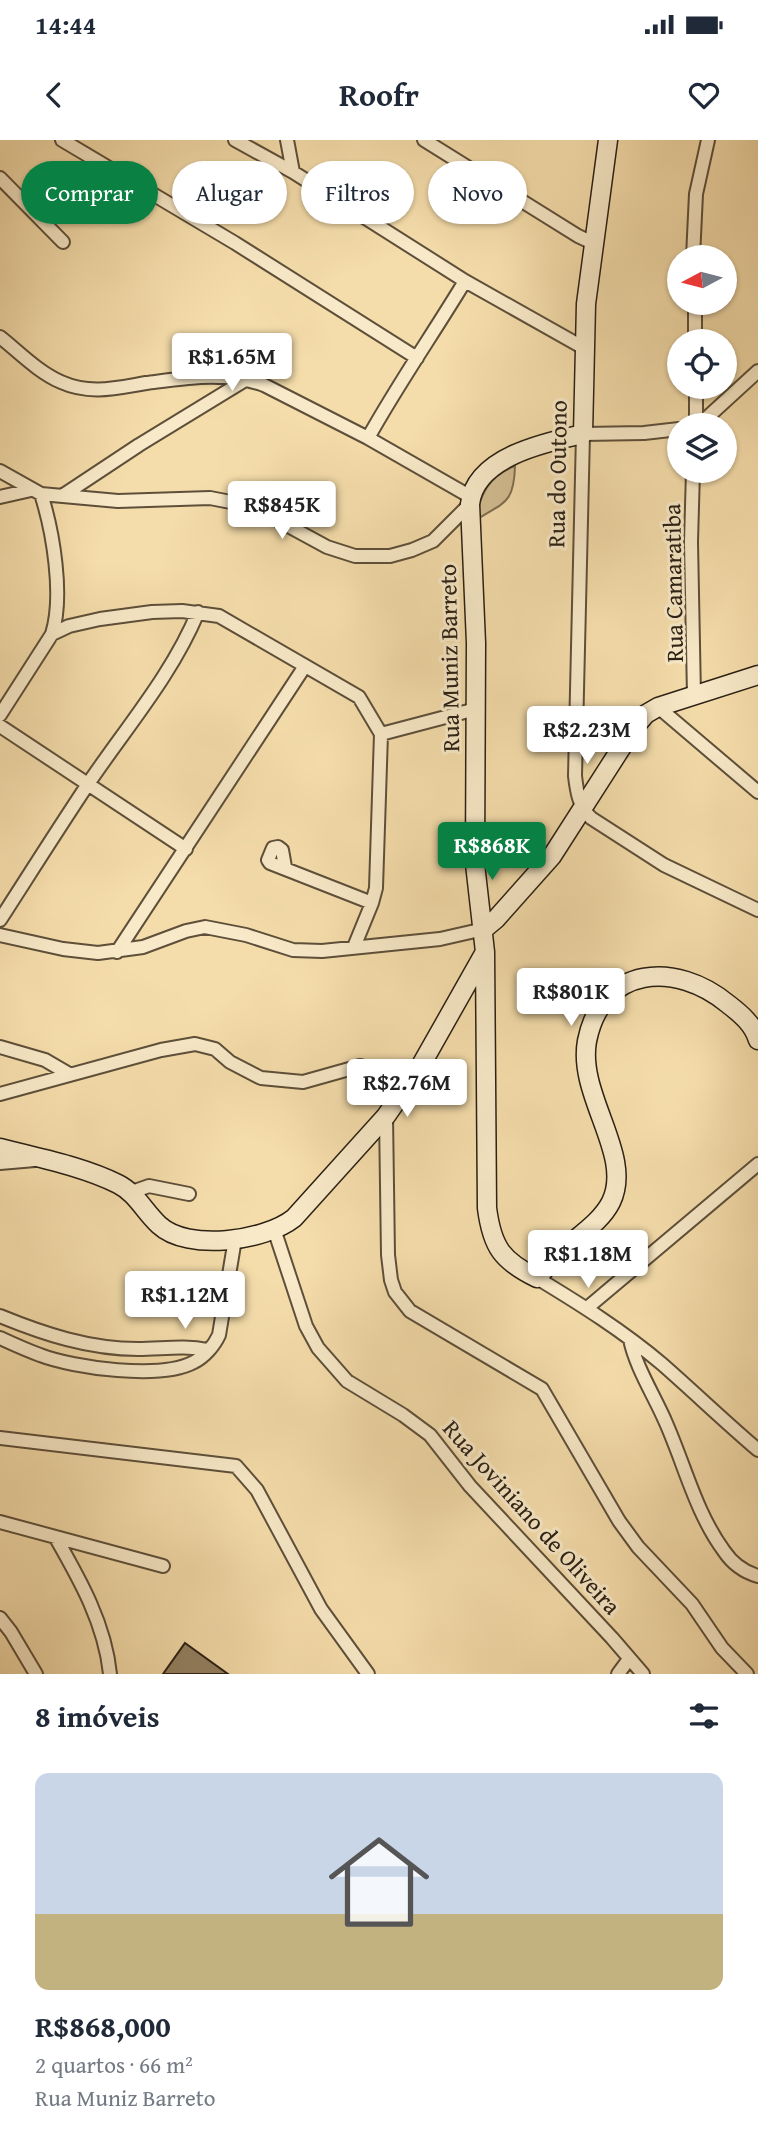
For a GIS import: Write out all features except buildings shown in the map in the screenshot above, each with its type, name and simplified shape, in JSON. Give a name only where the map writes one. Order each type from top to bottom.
[{"type":"street","points":[[62,140],[235,243],[417,358]]},
{"type":"street","points":[[235,140],[293,172],[465,281],[584,348]]},
{"type":"street","points":[[287,140],[293,172]]},
{"type":"street","points":[[424,140],[593,243]]},
{"type":"street","name":"Rua do Outono","points":[[582,809],[575,776],[584,348],[593,243],[608,140]]},
{"type":"street","points":[[694,245],[696,194],[708,140]]},
{"type":"street","points":[[0,178],[63,242]]},
{"type":"street","points":[[368,438],[465,281]]},
{"type":"street","points":[[0,337],[59,382],[92,391],[207,376],[247,379],[368,438],[470,500]]},
{"type":"street","points":[[711,413],[758,371]]},
{"type":"street","points":[[62,496],[120,456],[247,379]]},
{"type":"street","points":[[0,497],[36,492],[133,501],[210,498],[259,510],[337,551],[371,557],[412,550],[433,541],[470,500],[480,480],[508,457],[583,434],[667,430]]},
{"type":"street","points":[[0,471],[36,492],[47,512],[56,590],[56,621],[51,634],[0,715]]},
{"type":"street","name":"Rua Camaratiba","points":[[693,483],[691,551],[694,696]]},
{"type":"street","name":"Rua Muniz Barreto","points":[[470,500],[476,709],[475,864],[485,952],[487,1208],[490,1230],[501,1254],[512,1264],[537,1278]]},
{"type":"street","points":[[51,634],[80,624],[131,614],[172,611],[219,616],[359,697],[381,734],[378,870],[372,903],[354,947]]},
{"type":"street","points":[[0,920],[190,632],[198,612]]},
{"type":"street","points":[[117,952],[305,666]]},
{"type":"street","points":[[0,935],[63,949],[98,953],[143,947],[205,927],[293,950],[322,951],[440,939],[484,929],[552,856],[634,728],[646,714],[658,707],[758,675]]},
{"type":"street","points":[[658,707],[758,792]]},
{"type":"street","points":[[381,734],[476,709]]},
{"type":"street","points":[[0,726],[186,849]]},
{"type":"street","points":[[582,809],[591,818],[664,865],[758,910]]},
{"type":"street","points":[[285,867],[372,903]]},
{"type":"street","points":[[480,907],[519,892]]},
{"type":"street","points":[[0,1148],[104,1178],[132,1192],[160,1226],[199,1242],[235,1238],[285,1225],[386,1116],[419,1067],[485,952]]},
{"type":"street","points":[[758,1040],[750,1024],[723,999],[714,992],[682,980],[651,975],[627,981],[605,1002],[596,1016],[588,1040],[587,1069],[600,1119],[610,1140],[616,1166],[616,1184],[611,1202],[595,1222],[537,1278],[587,1308],[661,1363],[758,1450]]},
{"type":"street","points":[[0,1094],[161,1049],[194,1044],[215,1049],[230,1062],[261,1078],[303,1082],[360,1066],[373,1069],[404,1089]]},
{"type":"street","points":[[0,1046],[45,1060],[69,1074]]},
{"type":"street","points":[[386,1116],[388,1255],[395,1292],[410,1311],[542,1389],[619,1521],[650,1561],[692,1604],[722,1648],[747,1674]]},
{"type":"street","points":[[0,1163],[39,1159]]},
{"type":"street","points":[[587,1308],[758,1164]]},
{"type":"street","points":[[132,1192],[149,1186],[189,1194]]},
{"type":"street","name":"Rua Joviniano de Oliveira","points":[[274,1228],[306,1326],[318,1348],[347,1381],[430,1435],[470,1486],[643,1674]]},
{"type":"street","points":[[0,1338],[57,1360],[126,1370],[179,1367],[195,1362],[219,1335],[235,1238]]},
{"type":"street","points":[[0,1316],[52,1336],[84,1343],[136,1349],[172,1347],[208,1350]]},
{"type":"street","points":[[625,1335],[674,1440],[692,1493],[725,1553],[744,1571],[758,1576]]},
{"type":"street","points":[[0,1438],[236,1466],[257,1490],[321,1609],[368,1674]]},
{"type":"street","points":[[0,1522],[163,1566]]},
{"type":"street","points":[[56,1538],[98,1622],[110,1674]]},
{"type":"street","points":[[0,1618],[36,1674]]},
{"type":"street","points":[[618,1674],[629,1659]]},
{"type":"shaded area","points":[[515,466],[510,495],[500,505],[476,520],[487,487],[499,475]]}]
